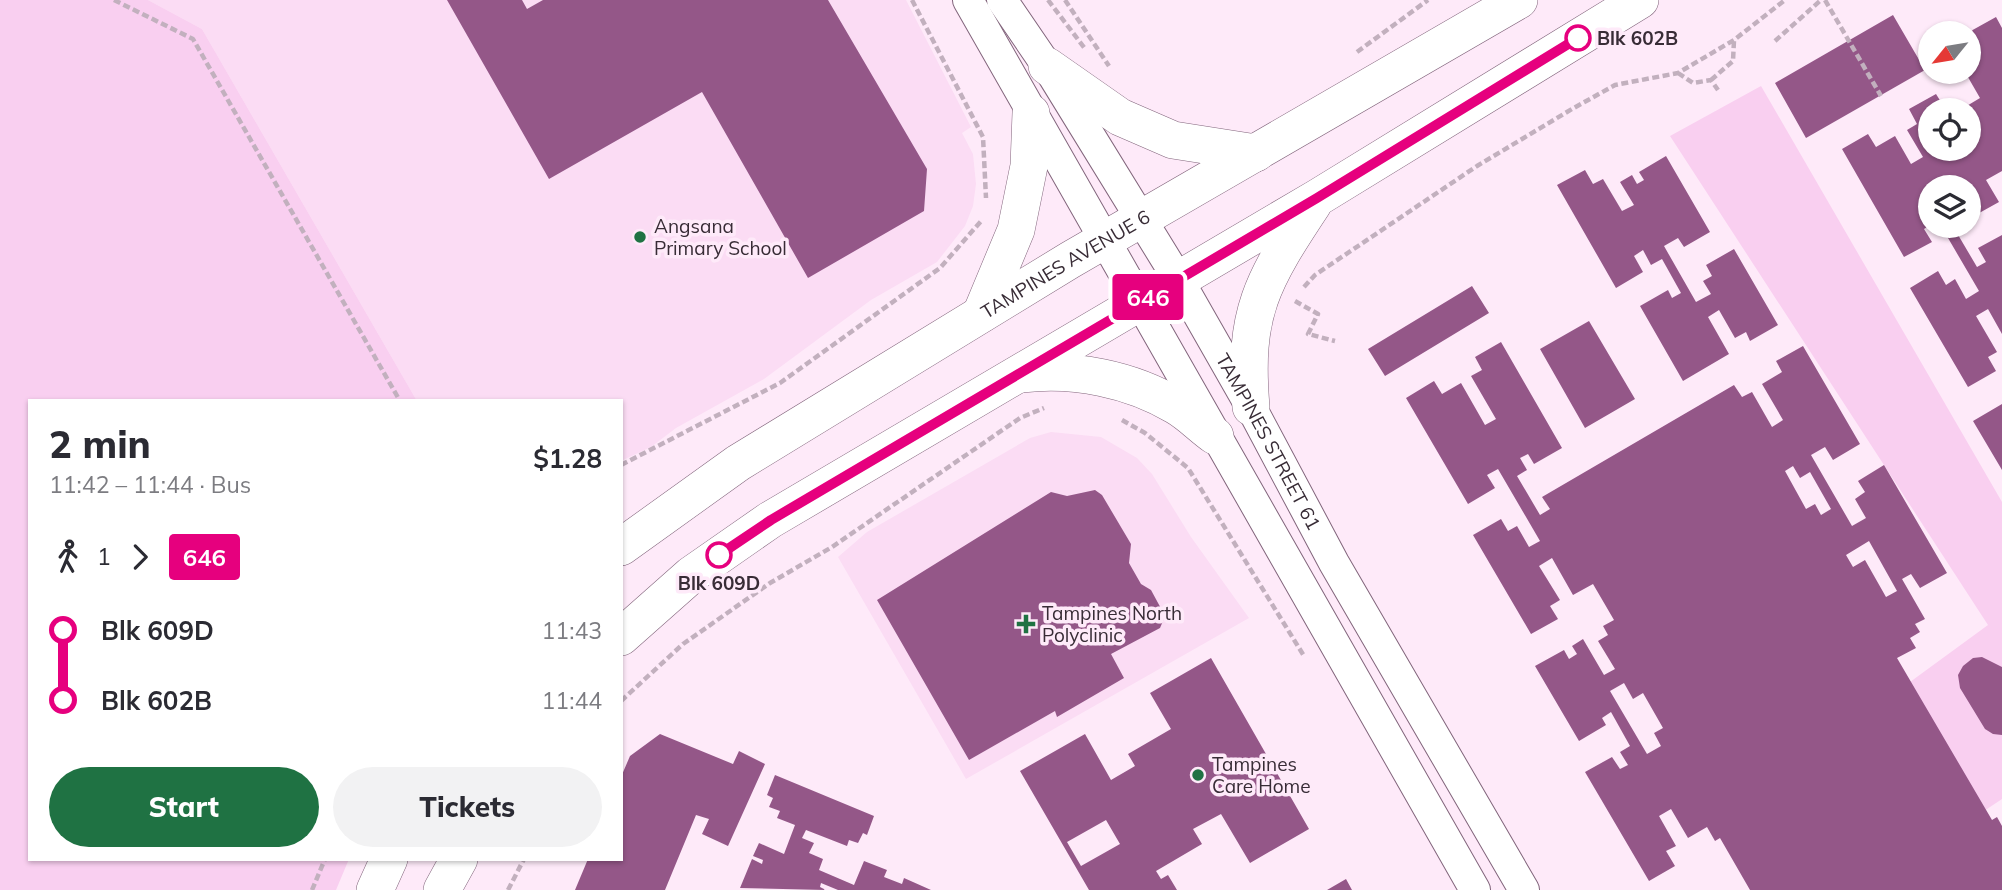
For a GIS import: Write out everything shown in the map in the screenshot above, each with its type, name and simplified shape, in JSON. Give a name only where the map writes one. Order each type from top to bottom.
[{"type":"street","points":[[968,0],[1102,240],[1475,890]]},
{"type":"street","name":"TAMPINES STREET 61","points":[[1002,0],[1047,66],[1178,279],[1251,407],[1334,563],[1524,890]]},
{"type":"street","name":"TAMPINES AVENUE 6","points":[[623,546],[738,463],[1102,240],[1519,0]]},
{"type":"street","points":[[623,635],[691,575],[735,543],[1317,198],[1640,0]]},
{"type":"street","points":[[1047,66],[1120,117],[1173,140],[1256,153]]},
{"type":"street","points":[[981,314],[1016,230],[1030,166],[1031,113]]},
{"type":"street","points":[[1251,407],[1248,368],[1253,318],[1263,287],[1280,254],[1317,198]]},
{"type":"street","points":[[1015,376],[1054,370],[1098,376],[1176,406],[1215,436]]},
{"type":"street","points":[[375,890],[388,861]]},
{"type":"street","points":[[442,890],[458,861]]},
{"type":"path","points":[[114,0],[193,39],[399,399]]},
{"type":"path","points":[[623,464],[780,383],[940,268],[983,218],[986,199],[983,137],[912,0]]},
{"type":"path","points":[[1048,0],[1087,52]]},
{"type":"path","points":[[1065,0],[1115,72]]},
{"type":"path","points":[[1350,57],[1428,0]]},
{"type":"path","points":[[1287,308],[1315,275],[1477,166],[1615,85],[1678,73],[1734,40],[1785,0]]},
{"type":"path","points":[[1775,41],[1823,0],[1881,96]]},
{"type":"path","points":[[1678,73],[1693,83],[1711,80],[1733,61],[1734,40]]},
{"type":"path","points":[[1711,80],[1718,90]]},
{"type":"path","points":[[1293,299],[1318,314],[1308,334],[1335,341]]},
{"type":"path","points":[[623,699],[683,644],[770,583],[832,547],[1020,418],[1054,404]]},
{"type":"path","points":[[1121,419],[1144,433],[1188,468],[1305,658]]},
{"type":"path","points":[[312,890],[324,861]]},
{"type":"path","points":[[508,890],[523,861]]},
{"type":"shaded area","points":[[0,0],[148,0],[202,29],[416,399],[28,399],[28,861],[348,861],[336,890],[0,890]]},
{"type":"shaded area","name":"Angsana Primary School","points":[[148,0],[906,0],[971,127],[962,133],[973,154],[976,184],[973,206],[965,226],[937,262],[871,300],[764,379],[676,428],[651,447],[623,460],[623,399],[416,399],[202,29]]},
{"type":"shaded area","points":[[1761,86],[2002,502],[2002,799],[1984,811],[1910,682],[1988,625],[1670,136]]},
{"type":"shaded area","points":[[1051,432],[1101,437],[1137,458],[1152,474],[1191,537],[1249,618],[966,779],[838,557],[867,532],[1030,438]]},
{"type":"building","points":[[447,0],[522,0],[527,9],[543,0],[828,0],[927,169],[924,211],[808,278],[702,92],[549,179]]},
{"type":"building","points":[[1893,15],[1918,58],[1918,74],[1806,138],[1775,83]]},
{"type":"building","points":[[1996,17],[2002,28],[2002,171],[1986,180],[1999,202],[1981,212],[1981,175],[1918,175],[1918,238],[1930,238],[1932,242],[1904,257],[1842,149],[1868,134],[1876,147],[1895,136],[1911,164],[1918,160],[1981,161],[1981,98],[1972,84],[1981,84],[1981,25]]},
{"type":"building","points":[[1918,104],[1918,149],[1907,130],[1917,124],[1909,109]]},
{"type":"building","points":[[1666,156],[1710,232],[1684,247],[1678,238],[1664,246],[1696,302],[1711,294],[1703,281],[1712,276],[1706,265],[1734,249],[1778,325],[1750,341],[1746,332],[1735,338],[1719,310],[1708,317],[1729,354],[1683,381],[1640,306],[1668,290],[1672,298],[1681,293],[1662,259],[1651,265],[1643,250],[1634,256],[1643,272],[1616,288],[1557,185],[1585,170],[1593,184],[1603,179],[1622,211],[1634,205],[1620,182],[1632,175],[1637,184],[1644,180],[1639,172]]},
{"type":"building","points":[[2002,235],[2002,334],[1988,309],[1976,316],[1997,352],[1988,357],[1996,371],[1968,387],[1910,288],[1938,271],[1946,285],[1955,279],[1966,299],[1979,291],[1948,238],[1960,238],[1977,267],[1986,262],[1978,248]]},
{"type":"building","points":[[1472,286],[1489,313],[1385,376],[1368,349]]},
{"type":"building","points":[[1589,321],[1635,399],[1585,428],[1540,349]]},
{"type":"building","points":[[1501,342],[1562,448],[1534,464],[1528,454],[1520,458],[1527,470],[1517,476],[1540,515],[1550,509],[1542,497],[1734,385],[1742,397],[1752,392],[1772,427],[1783,420],[1762,384],[1782,372],[1776,361],[1803,346],[1860,444],[1833,460],[1825,447],[1811,455],[1852,526],[1866,518],[1855,499],[1865,492],[1858,481],[1884,465],[1947,573],[1920,588],[1911,574],[1902,579],[1925,619],[1915,624],[1920,632],[1910,638],[1916,648],[1897,658],[1992,820],[1997,817],[2002,826],[2002,890],[1750,890],[1720,838],[1715,841],[1707,827],[1688,838],[1671,809],[1659,816],[1676,846],[1666,851],[1675,866],[1649,881],[1585,772],[1612,757],[1620,769],[1628,765],[1620,752],[1630,746],[1611,712],[1602,718],[1606,725],[1579,741],[1535,666],[1564,650],[1569,659],[1577,654],[1572,646],[1583,639],[1604,675],[1615,669],[1598,641],[1608,635],[1603,626],[1614,620],[1593,584],[1573,595],[1552,558],[1539,566],[1560,600],[1550,606],[1558,619],[1531,634],[1473,535],[1501,519],[1508,531],[1517,526],[1529,547],[1540,541],[1498,469],[1487,475],[1495,488],[1468,504],[1406,398],[1434,381],[1442,394],[1461,383],[1485,425],[1496,419],[1471,376],[1482,370],[1475,357]],"holes":[[[1793,466],[1800,478],[1810,472],[1831,509],[1821,515],[1815,504],[1806,509],[1785,471]],[[1869,541],[1897,591],[1886,597],[1865,560],[1853,567],[1846,555]],[[1624,683],[1633,699],[1643,693],[1663,728],[1654,733],[1661,746],[1647,754],[1610,691]]]},
{"type":"building","points":[[2002,404],[2002,470],[1973,421]]},
{"type":"building","name":"Tampines North Polyclinic","points":[[1095,490],[1102,495],[1131,544],[1129,563],[1141,584],[1151,590],[1164,614],[1160,628],[1111,654],[1124,678],[1057,717],[1055,711],[969,760],[877,600],[1051,492],[1067,496]]},
{"type":"building","points":[[1982,657],[2002,667],[2002,735],[1985,729],[1960,688],[1958,675],[1963,666],[1973,658]]},
{"type":"building","name":"Tampines Care Home","points":[[1211,658],[1309,829],[1250,863],[1221,814],[1193,829],[1202,844],[1156,871],[1161,879],[1168,875],[1177,890],[1089,890],[1020,771],[1085,734],[1111,780],[1135,766],[1128,754],[1171,729],[1150,693]],"holes":[[[1106,820],[1120,844],[1081,866],[1067,842]]]},
{"type":"building","points":[[660,734],[733,764],[739,751],[765,764],[728,846],[702,834],[709,819],[696,815],[665,890],[575,890],[587,861],[623,861],[623,772],[630,756]]},
{"type":"building","points":[[775,775],[874,816],[867,835],[863,833],[858,843],[849,840],[847,846],[806,830],[802,838],[814,843],[809,853],[823,859],[819,870],[854,885],[864,861],[887,870],[884,877],[902,884],[904,878],[931,890],[838,890],[821,883],[820,887],[826,890],[740,888],[752,859],[762,864],[763,860],[753,856],[759,843],[784,854],[795,825],[777,818],[780,811],[769,807],[773,798],[767,795]]},
{"type":"building","points":[[1346,879],[1352,890],[1327,890]]},
{"type":"bus line","name":"646","points":[[719,555],[771,520],[1317,198],[1578,38]]},
{"type":"place","name":"Blk 602B","points":[[1578,38]]},
{"type":"place","name":"Angsana Primary School","points":[[640,237]]},
{"type":"place","name":"Blk 609D","points":[[719,555]]},
{"type":"place","name":"Tampines North Polyclinic","points":[[1026,624]]},
{"type":"place","name":"Tampines Care Home","points":[[1198,775]]}]
